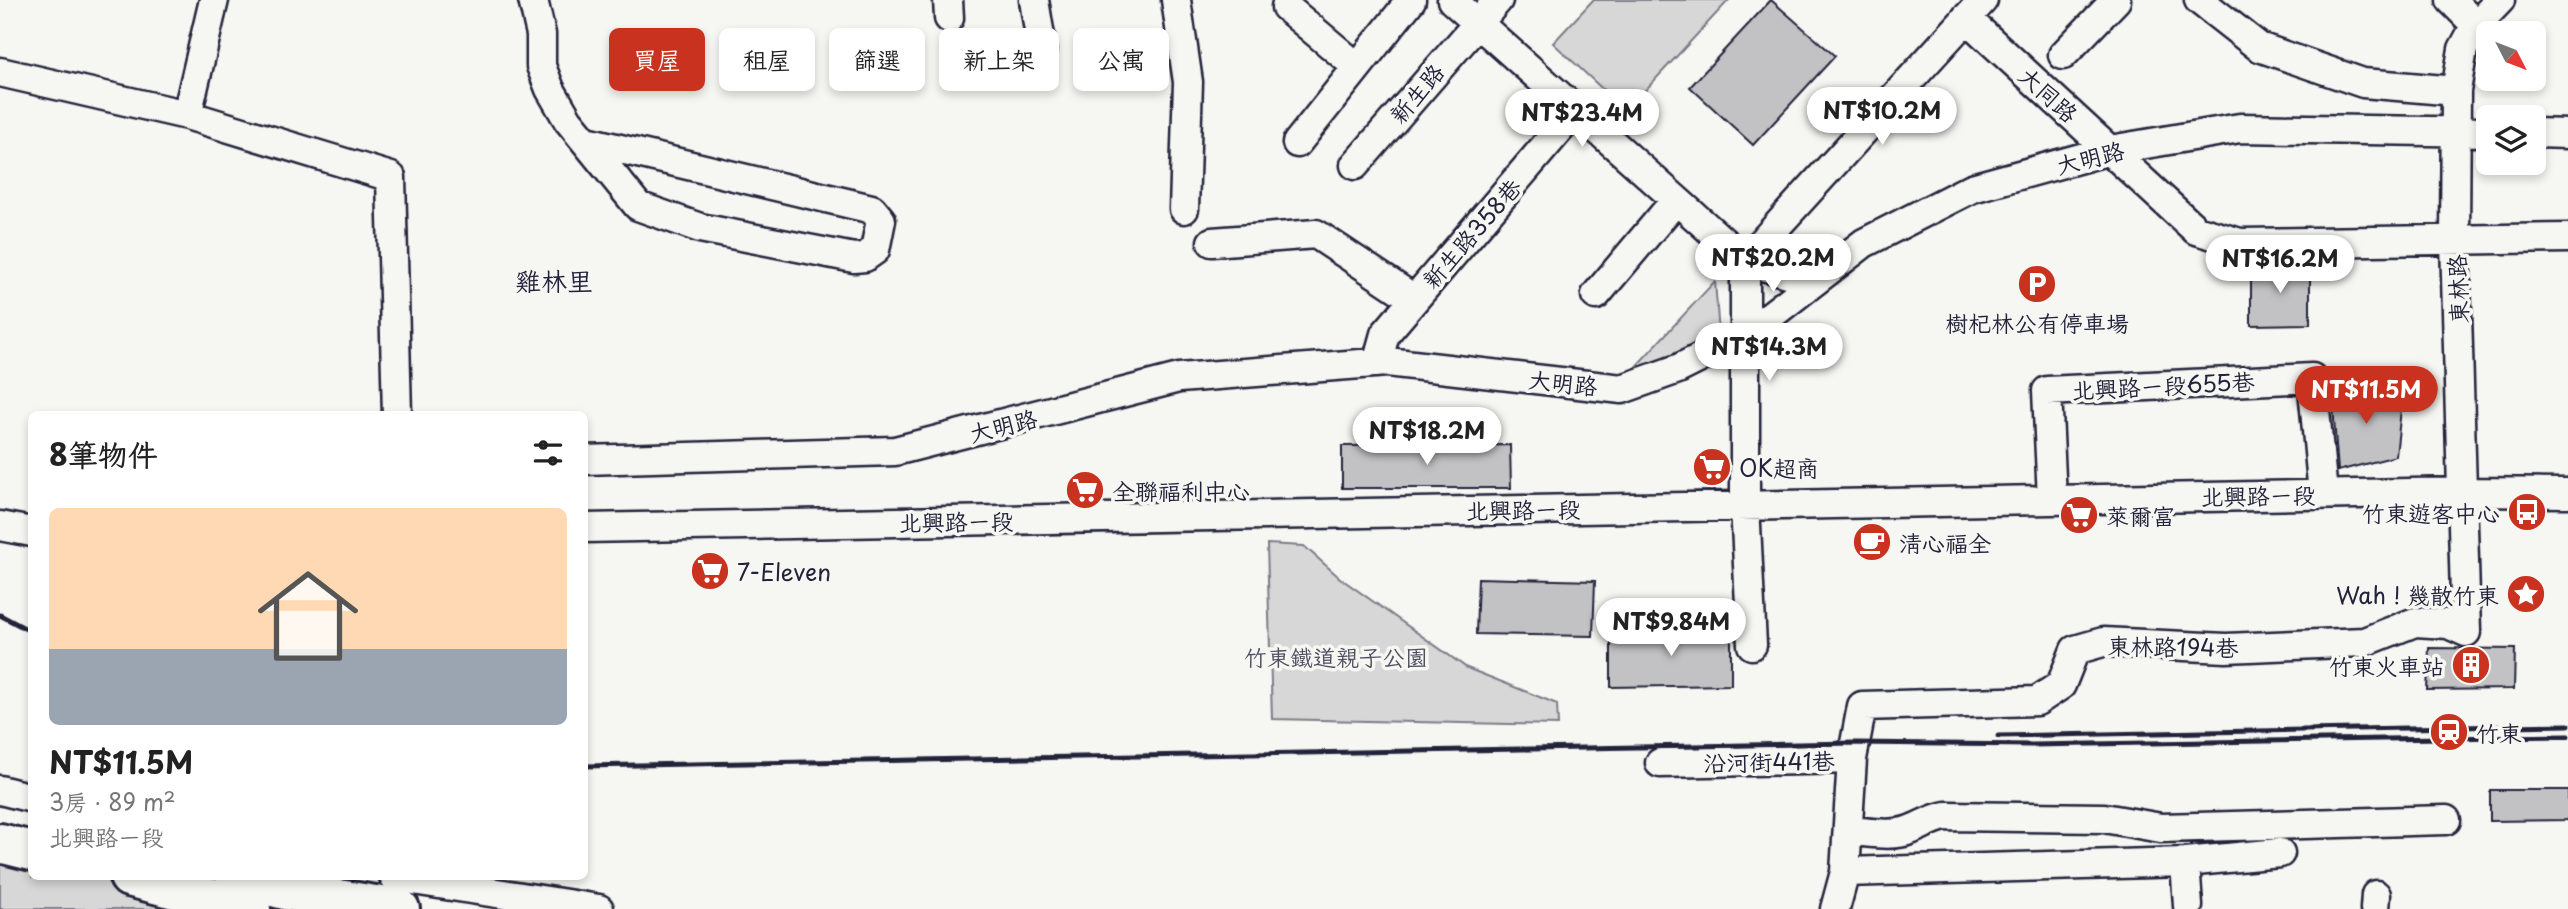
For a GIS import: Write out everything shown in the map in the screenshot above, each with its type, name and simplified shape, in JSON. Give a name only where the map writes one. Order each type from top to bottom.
[{"type":"highway","points":[[0,815],[28,822]]},
{"type":"highway","points":[[0,843],[28,850]]},
{"type":"highway","points":[[140,880],[251,909]]},
{"type":"highway","points":[[247,880],[289,891],[400,909]]},
{"type":"street","points":[[187,115],[214,0]]},
{"type":"street","points":[[533,0],[541,34],[541,66],[550,89],[568,120],[587,141],[626,195],[638,206],[700,228],[854,258],[865,257],[875,250],[880,236],[881,220],[872,209],[587,141]]},
{"type":"street","points":[[1034,0],[1039,28]]},
{"type":"street","points":[[1176,0],[1188,82],[1184,209]]},
{"type":"street","points":[[1297,143],[1411,0]]},
{"type":"street","points":[[1452,0],[1745,261],[1815,281]]},
{"type":"street","name":"新生路","points":[[1355,165],[1498,0]]},
{"type":"street","points":[[2199,0],[2259,47],[2363,83],[2456,91]]},
{"type":"street","points":[[2451,0],[2476,25]]},
{"type":"street","name":"東林路","points":[[2480,21],[2500,0]]},
{"type":"street","points":[[2063,55],[2104,4]]},
{"type":"street","points":[[1286,7],[1356,66]]},
{"type":"street","points":[[1752,645],[1745,505],[1745,261],[1974,9]]},
{"type":"street","name":"大同路","points":[[1974,9],[2110,150],[2196,230],[2240,243],[2568,238]]},
{"type":"street","name":"東林路","points":[[2466,632],[2455,240],[2456,91],[2463,49],[2476,25]]},
{"type":"street","points":[[0,72],[187,115],[391,177],[397,411]]},
{"type":"street","name":"新生路358巷","points":[[1377,363],[1385,334],[1576,110]]},
{"type":"street","name":"大明路","points":[[588,460],[895,451],[1180,378],[1377,363],[1622,389],[1678,369],[1744,336],[1864,243],[1972,188],[2110,150],[2240,128],[2476,132]]},
{"type":"street","points":[[2546,133],[2568,134]]},
{"type":"street","points":[[1596,295],[1676,200]]},
{"type":"street","points":[[1212,242],[1316,234],[1414,299]]},
{"type":"street","name":"北興路ㄧ段655巷","points":[[2052,499],[2047,391],[2312,378],[2323,494]]},
{"type":"street","name":"北興路ㄧ段","points":[[588,528],[2323,494],[2568,494]]},
{"type":"street","points":[[0,526],[28,531]]},
{"type":"street","name":"東林路194巷","points":[[1852,760],[1862,706],[2037,701],[2061,685],[2075,650],[2103,642],[2226,649],[2364,642],[2415,622],[2448,624],[2466,632]]},
{"type":"street","name":"沿河街441巷","points":[[1660,764],[1852,760],[1849,831],[1844,872],[1835,909]]},
{"type":"street","points":[[0,790],[28,797]]},
{"type":"street","points":[[1849,831],[1901,832],[1946,816],[2104,818],[2161,828],[2446,820]]},
{"type":"street","points":[[1844,872],[2185,862],[2280,853]]},
{"type":"street","points":[[2185,862],[2188,906]]},
{"type":"street","points":[[413,880],[598,909]]},
{"type":"green space","points":[[1593,0],[1729,0],[1626,111],[1553,43]]},
{"type":"green space","points":[[1715,281],[1719,334],[1629,374]]},
{"type":"green space","name":"竹東鐵道親子公園","points":[[1267,544],[1304,546],[1340,578],[1467,668],[1557,704],[1558,725],[1272,719]]},
{"type":"green space","points":[[0,844],[28,851],[28,880],[134,880],[243,909],[0,909]]},
{"type":"building","points":[[1771,0],[1835,56],[1753,145],[1690,87]]},
{"type":"building","points":[[2310,265],[2310,324],[2251,325],[2251,266]]},
{"type":"building","points":[[2403,390],[2396,456],[2338,471],[2332,393]]},
{"type":"building","points":[[1510,445],[1511,488],[1342,488],[1342,446]]},
{"type":"building","points":[[1478,578],[1595,581],[1593,636],[1476,634]]},
{"type":"building","points":[[1731,629],[1731,685],[1611,687],[1611,631]]},
{"type":"building","name":"竹東火車站","points":[[2429,648],[2515,649],[2514,689],[2427,690]]},
{"type":"building","points":[[2490,790],[2568,790],[2568,820],[2490,821]]},
{"type":"railway","points":[[0,615],[28,630]]},
{"type":"railway","points":[[1998,736],[2568,725]]},
{"type":"railway","points":[[588,766],[1855,743],[2032,745],[2568,736]]},
{"type":"place","name":"樹杞林公有停車場","points":[[2037,284]]},
{"type":"place","name":"OK超商","points":[[1712,467]]},
{"type":"place","name":"全聯福利中心","points":[[1085,490]]},
{"type":"place","name":"竹東遊客中心","points":[[2527,512]]},
{"type":"place","name":"萊爾富","points":[[2079,515]]},
{"type":"place","name":"清心福全","points":[[1872,542]]},
{"type":"place","name":"7-Eleven","points":[[710,571]]},
{"type":"place","name":"Wah ! 幾散竹東","points":[[2526,594]]},
{"type":"place","name":"竹東火車站","points":[[2471,665]]},
{"type":"place","name":"竹東","points":[[2449,732]]},
{"type":"district","name":"雞林里","points":[[554,280]]}]
